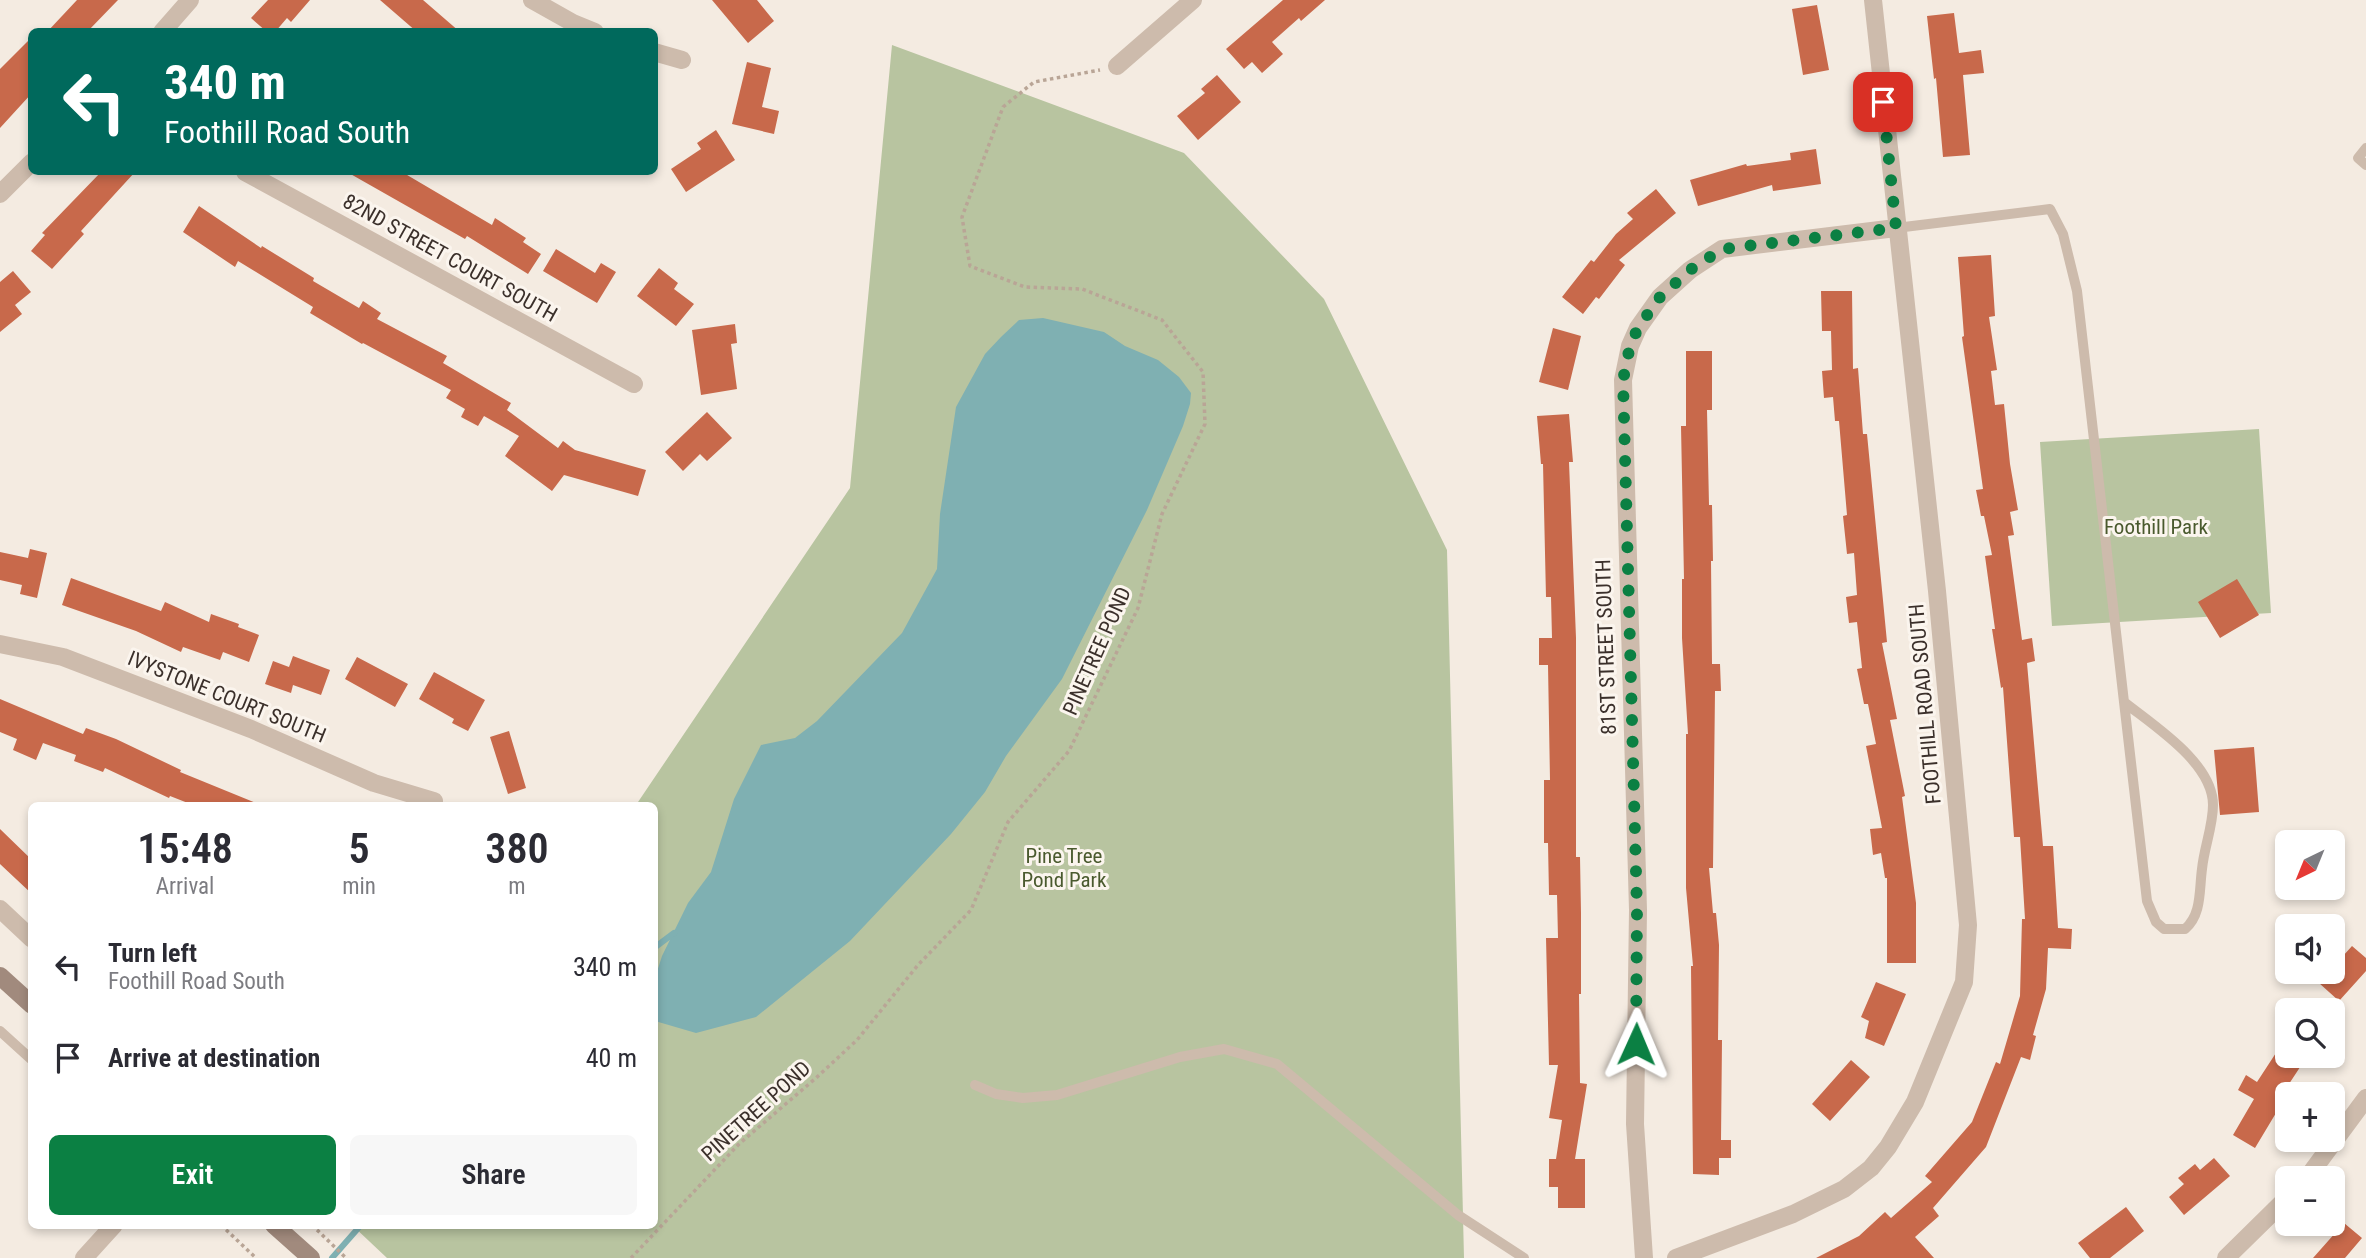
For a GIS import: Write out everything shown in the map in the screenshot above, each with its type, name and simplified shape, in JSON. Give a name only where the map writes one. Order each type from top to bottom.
[{"type":"main road","points":[[0,976],[28,1001]]},
{"type":"main road","points":[[278,1229],[311,1258]]},
{"type":"street","points":[[166,28],[190,0]]},
{"type":"street","points":[[532,0],[585,28]]},
{"type":"street","points":[[1116,66],[1193,0]]},
{"type":"street","name":"FOOTHILL ROAD SOUTH","points":[[1676,1258],[1793,1214],[1844,1189],[1871,1168],[1888,1147],[1915,1102],[1964,982],[1967,911],[1937,591],[1873,0]]},
{"type":"street","points":[[658,53],[682,60]]},
{"type":"street","points":[[0,194],[28,166]]},
{"type":"street","name":"82ND STREET COURT SOUTH","points":[[251,175],[634,384]]},
{"type":"street","name":"81ST STREET SOUTH","points":[[1644,1258],[1635,1124],[1637,910],[1623,380],[1630,346],[1638,328],[1660,297],[1690,270],[1722,249],[1896,228]]},
{"type":"street","name":"IVYSTONE COURT SOUTH","points":[[0,644],[63,657],[250,729],[374,783],[434,801]]},
{"type":"street","points":[[0,909],[28,935]]},
{"type":"street","points":[[2316,1166],[2366,1098]]},
{"type":"street","points":[[2226,1258],[2275,1210]]},
{"type":"street","points":[[84,1258],[110,1229]]},
{"type":"lane","points":[[2366,148],[2358,158],[2366,165]]},
{"type":"lane","points":[[1896,228],[2050,209],[2063,234],[2077,291],[2124,702],[2147,901],[2156,922],[2164,929],[2185,929],[2197,915],[2213,805],[2208,785],[2198,767],[2183,750],[2124,702]]},
{"type":"lane","points":[[0,1031],[28,1056]]},
{"type":"lane","points":[[975,1085],[996,1094],[1023,1098],[1057,1095],[1180,1057],[1224,1049],[1277,1064],[1458,1215],[1524,1258]]},
{"type":"path","name":"PINETREE POND","points":[[631,1258],[739,1144],[857,1041],[918,965],[971,909],[1008,822],[1069,751],[1138,608],[1162,514],[1205,424],[1203,372],[1162,320],[1082,289],[1025,287],[970,266],[962,217],[1003,107],[1034,82],[1116,66]]},
{"type":"path","points":[[225,1229],[256,1258]]},
{"type":"path","points":[[316,1229],[346,1258]]},
{"type":"green space","name":"Pine Tree Pond Park","points":[[892,45],[1184,153],[1324,299],[1447,550],[1464,1258],[387,1258],[356,1229],[658,1229],[658,802],[638,802],[850,488]]},
{"type":"green space","name":"Foothill Park","points":[[2259,429],[2271,613],[2052,626],[2040,442]]},
{"type":"water","points":[[1043,318],[1104,332],[1125,346],[1158,360],[1179,377],[1191,393],[1183,426],[1147,510],[1062,679],[1006,756],[985,792],[951,834],[850,941],[756,1017],[696,1033],[658,1022],[658,969],[662,956],[688,903],[711,872],[734,799],[761,745],[795,738],[817,721],[902,633],[937,569],[940,514],[956,407],[985,354],[1019,320]]},
{"type":"building","points":[[77,0],[118,0],[91,28],[51,28]]},
{"type":"building","points":[[268,0],[310,0],[291,22],[287,18],[278,28],[262,28],[251,18]]},
{"type":"building","points":[[380,0],[423,0],[455,28],[412,28]]},
{"type":"building","points":[[712,0],[757,0],[774,21],[748,43]]},
{"type":"building","points":[[1283,0],[1325,0],[1272,42],[1283,54],[1262,73],[1252,62],[1244,69],[1226,49]]},
{"type":"building","points":[[1817,5],[1829,70],[1803,75],[1792,9]]},
{"type":"building","points":[[1954,13],[1959,53],[1981,50],[1984,73],[1963,75],[1970,155],[1943,157],[1927,16]]},
{"type":"building","points":[[28,41],[28,97],[0,128],[0,69]]},
{"type":"building","points":[[747,62],[771,68],[762,107],[779,111],[774,134],[732,124]]},
{"type":"building","points":[[1217,75],[1241,102],[1198,140],[1177,116],[1205,93],[1201,89]]},
{"type":"building","points":[[716,130],[735,160],[686,192],[671,169],[701,149],[697,143]]},
{"type":"building","points":[[1816,149],[1821,184],[1773,191],[1772,185],[1698,206],[1690,180],[1746,164],[1791,160],[1790,153]]},
{"type":"building","points":[[98,175],[132,175],[81,231],[84,234],[52,269],[31,251],[45,235],[42,233]]},
{"type":"building","points":[[352,175],[407,175],[492,225],[495,218],[526,238],[523,242],[541,254],[528,274],[467,236],[465,239]]},
{"type":"building","points":[[1656,189],[1676,213],[1619,260],[1625,265],[1599,299],[1596,297],[1583,314],[1562,297],[1591,260],[1594,262],[1616,234],[1633,219],[1627,213]]},
{"type":"building","points":[[199,206],[261,248],[262,246],[314,278],[313,281],[359,308],[363,301],[381,313],[377,319],[447,356],[443,363],[511,403],[507,410],[558,448],[563,441],[575,450],[646,470],[638,496],[564,475],[552,491],[505,456],[519,436],[484,416],[478,426],[461,417],[465,409],[446,398],[451,390],[362,344],[310,313],[313,307],[238,261],[235,267],[183,232]]},
{"type":"building","points":[[556,249],[595,273],[601,263],[616,272],[597,303],[543,271]]},
{"type":"building","points":[[1991,255],[1995,316],[1989,317],[1997,370],[1991,371],[1995,405],[2004,404],[2018,510],[2010,512],[2014,535],[2008,536],[2022,640],[2032,638],[2035,661],[2027,663],[2043,846],[2053,846],[2058,928],[2072,929],[2071,949],[2048,948],[2046,989],[2033,1035],[2036,1036],[2030,1060],[2021,1057],[1986,1147],[1933,1208],[1939,1216],[1915,1237],[1934,1258],[1816,1258],[1859,1236],[1885,1212],[1891,1218],[1932,1182],[1925,1176],[1972,1122],[1996,1062],[2000,1064],[2020,996],[2022,919],[2025,919],[2020,837],[2014,837],[2003,687],[2001,688],[1992,629],[1995,629],[1985,556],[1992,555],[1976,490],[1983,489],[1962,337],[1958,257]]},
{"type":"building","points":[[659,268],[678,283],[674,289],[694,304],[676,326],[637,296]]},
{"type":"building","points":[[13,271],[31,292],[15,305],[22,314],[0,332],[0,282]]},
{"type":"building","points":[[1821,291],[1852,291],[1853,369],[1858,368],[1863,434],[1867,434],[1887,642],[1882,643],[1897,719],[1890,720],[1905,796],[1902,797],[1916,903],[1916,963],[1887,963],[1887,878],[1881,853],[1873,855],[1870,829],[1882,828],[1866,746],[1876,744],[1857,669],[1862,668],[1857,622],[1849,623],[1846,597],[1857,595],[1854,553],[1847,554],[1843,516],[1847,515],[1839,421],[1835,421],[1833,397],[1824,398],[1822,371],[1832,370],[1831,331],[1822,331]]},
{"type":"building","points":[[735,324],[737,343],[731,344],[737,389],[701,395],[692,330]]},
{"type":"building","points":[[1553,328],[1581,336],[1568,390],[1539,382]]},
{"type":"building","points":[[1686,351],[1712,351],[1712,410],[1707,410],[1709,505],[1712,505],[1712,664],[1720,664],[1721,691],[1715,691],[1713,868],[1709,868],[1719,945],[1721,1140],[1731,1140],[1731,1158],[1719,1158],[1719,1175],[1693,1174],[1693,966],[1686,888],[1688,734],[1682,638],[1684,579],[1681,426],[1686,426]]},
{"type":"building","points":[[707,412],[732,438],[707,461],[700,454],[683,471],[665,452]]},
{"type":"building","points":[[1569,414],[1573,462],[1569,462],[1576,638],[1576,857],[1580,857],[1581,913],[1580,1083],[1587,1084],[1575,1159],[1585,1159],[1585,1208],[1558,1208],[1558,1187],[1549,1187],[1549,1159],[1556,1159],[1562,1120],[1549,1118],[1558,1065],[1549,1065],[1546,938],[1558,938],[1557,895],[1549,895],[1548,843],[1544,843],[1544,780],[1550,780],[1548,665],[1539,665],[1539,638],[1552,638],[1551,597],[1546,597],[1543,464],[1537,416]]},
{"type":"building","points":[[30,549],[47,553],[37,598],[20,594],[22,585],[0,580],[0,552],[28,558]]},
{"type":"building","points":[[71,578],[161,611],[165,602],[209,622],[211,614],[239,624],[238,627],[259,635],[249,662],[223,652],[220,660],[183,647],[181,652],[136,631],[62,605]]},
{"type":"building","points":[[2237,579],[2259,615],[2220,638],[2198,602]]},
{"type":"building","points":[[293,656],[330,670],[321,695],[293,685],[291,693],[265,684],[273,661],[289,667]]},
{"type":"building","points":[[357,657],[408,684],[395,707],[345,679]]},
{"type":"building","points":[[434,672],[485,700],[468,731],[452,723],[454,719],[419,699]]},
{"type":"building","points":[[0,699],[83,734],[86,728],[116,739],[181,770],[180,772],[254,802],[185,802],[170,796],[169,798],[105,768],[103,772],[74,761],[76,755],[43,743],[36,760],[13,750],[17,739],[0,732]]},
{"type":"building","points":[[509,731],[526,788],[508,794],[490,737]]},
{"type":"building","points":[[2254,747],[2259,812],[2220,815],[2214,750]]},
{"type":"building","points":[[0,829],[28,856],[28,890],[0,864]]},
{"type":"building","points":[[2352,946],[2366,958],[2366,971],[2342,998],[2336,998],[2320,984],[2345,984],[2345,954]]},
{"type":"building","points":[[1876,982],[1906,994],[1884,1046],[1865,1038],[1869,1021],[1861,1017]]},
{"type":"building","points":[[2275,1054],[2275,1068],[2299,1068],[2290,1082],[2275,1082],[2275,1115],[2255,1148],[2233,1135],[2254,1099],[2238,1090],[2246,1075],[2257,1082]]},
{"type":"building","points":[[1851,1060],[1870,1077],[1830,1121],[1812,1104]]},
{"type":"building","points":[[2214,1158],[2230,1176],[2184,1215],[2169,1197],[2184,1184],[2178,1178],[2195,1164],[2200,1170]]},
{"type":"building","points":[[2126,1207],[2144,1231],[2110,1258],[2090,1258],[2078,1243]]},
{"type":"building","points":[[2345,1224],[2362,1238],[2345,1258],[2313,1258],[2332,1236],[2345,1236]]},
{"type":"waterway","points":[[658,945],[674,933]]},
{"type":"waterway","points":[[332,1258],[357,1229]]},
{"type":"route","points":[[1636,1044],[1637,910],[1623,380],[1630,346],[1638,328],[1660,297],[1690,270],[1722,249],[1896,228],[1883,102]]}]
